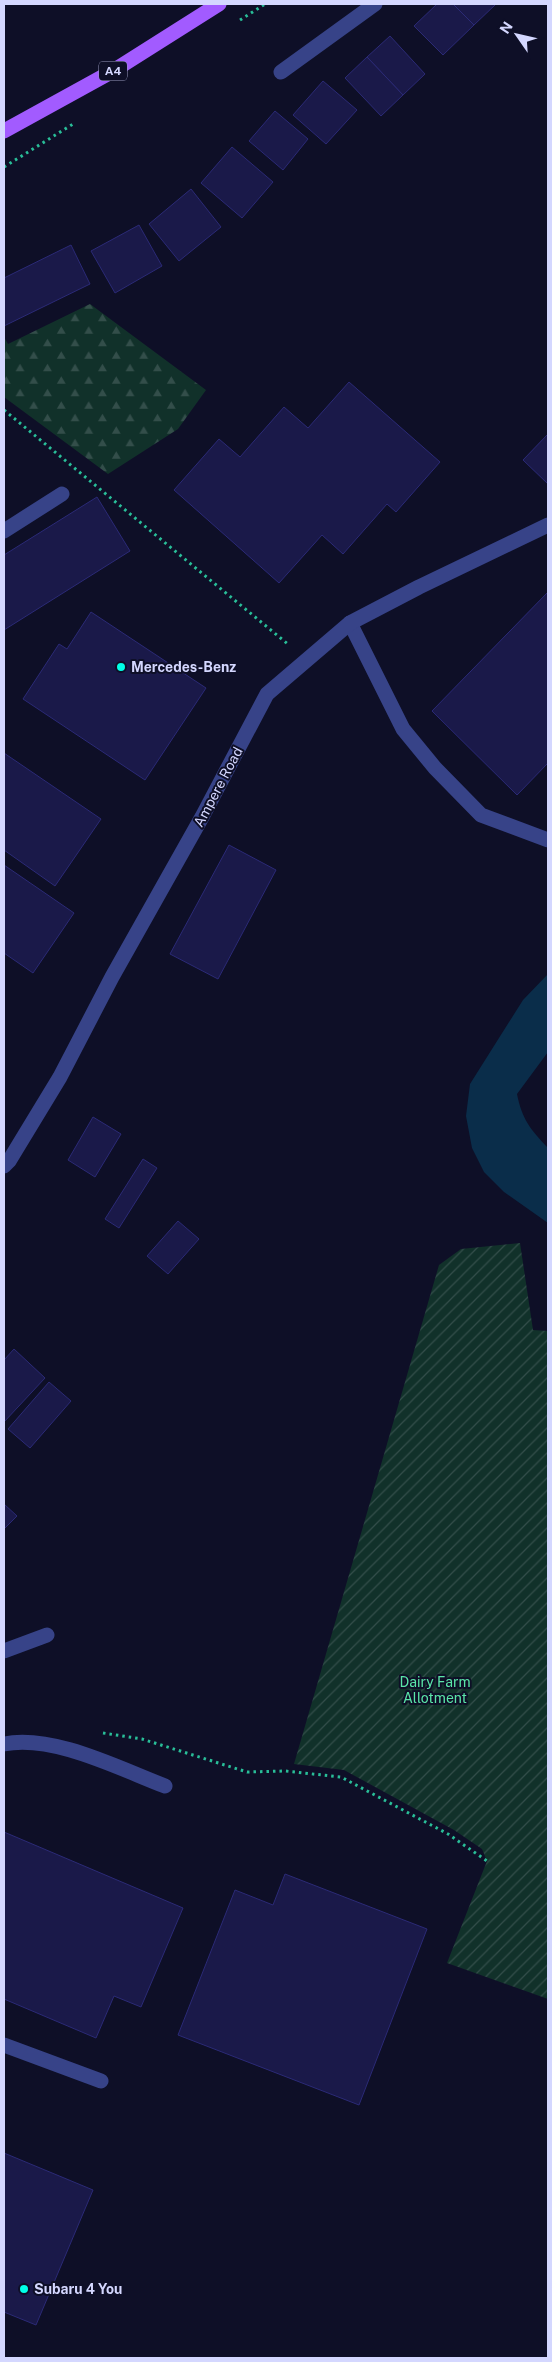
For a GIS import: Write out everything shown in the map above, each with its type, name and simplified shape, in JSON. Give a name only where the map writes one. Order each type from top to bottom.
[{"type":"main road","name":"A4","points":[[4,131],[112,71],[218,4]]},
{"type":"street","points":[[281,72],[375,4]]},
{"type":"street","points":[[4,531],[62,494]]},
{"type":"street","name":"Ampere Road","points":[[4,1166],[9,1161],[60,1076],[112,977],[202,817],[268,694],[350,623],[548,524]]},
{"type":"street","points":[[350,623],[403,730],[435,768],[481,815],[548,840]]},
{"type":"street","points":[[4,1651],[47,1635]]},
{"type":"street","points":[[4,1744],[39,1744],[82,1754],[165,1786]]},
{"type":"street","points":[[4,2045],[101,2081]]},
{"type":"path","points":[[4,410],[307,660]]},
{"type":"path","points":[[96,1732],[142,1739],[247,1772],[285,1771],[341,1777],[448,1834],[487,1861]]},
{"type":"green space","points":[[90,304],[206,390],[178,429],[108,474],[4,397],[4,337],[8,344]]},
{"type":"green space","name":"Dairy Farm Allotment","points":[[520,1243],[533,1330],[548,1331],[548,1999],[447,1963],[487,1861],[482,1849],[454,1830],[344,1770],[294,1764],[439,1265],[461,1249]]},
{"type":"water","points":[[548,974],[548,1052],[517,1094],[521,1110],[528,1123],[548,1148],[548,1223],[504,1192],[484,1172],[472,1148],[466,1116],[470,1084],[523,1000]]},
{"type":"building","points":[[437,4],[453,4],[474,25],[443,55],[414,26]]},
{"type":"building","points":[[453,4],[496,4],[474,25]]},
{"type":"building","points":[[390,36],[425,74],[403,95],[367,57]]},
{"type":"building","points":[[367,57],[403,95],[381,116],[345,78]]},
{"type":"building","points":[[323,81],[357,110],[326,144],[293,115]]},
{"type":"building","points":[[275,111],[308,139],[283,170],[249,141]]},
{"type":"building","points":[[232,147],[273,182],[242,218],[201,183]]},
{"type":"building","points":[[191,189],[221,227],[179,261],[149,224]]},
{"type":"building","points":[[139,225],[162,266],[115,293],[91,251]]},
{"type":"building","points":[[71,245],[90,284],[4,326],[4,278]]},
{"type":"building","points":[[349,382],[440,462],[396,512],[387,504],[343,554],[322,535],[279,583],[174,490],[219,439],[240,457],[284,407],[308,428]]},
{"type":"building","points":[[548,434],[548,484],[523,460]]},
{"type":"building","points":[[97,497],[130,551],[4,630],[4,555]]},
{"type":"building","points":[[548,592],[548,763],[517,795],[432,711]]},
{"type":"building","points":[[91,612],[206,688],[145,780],[23,699],[59,644],[67,649]]},
{"type":"building","points":[[4,753],[101,819],[55,886],[4,850]]},
{"type":"building","points":[[229,845],[276,870],[218,979],[170,954]]},
{"type":"building","points":[[4,865],[74,913],[33,973],[4,953]]},
{"type":"building","points":[[93,1117],[121,1134],[95,1177],[68,1160]]},
{"type":"building","points":[[143,1159],[157,1168],[119,1228],[105,1219]]},
{"type":"building","points":[[178,1221],[199,1239],[168,1274],[147,1256]]},
{"type":"building","points":[[14,1349],[45,1378],[4,1422],[4,1360]]},
{"type":"building","points":[[49,1382],[71,1401],[30,1448],[8,1429]]},
{"type":"building","points":[[4,1504],[17,1516],[4,1529]]},
{"type":"building","points":[[4,1832],[183,1908],[141,2007],[114,1996],[96,2038],[4,1999]]},
{"type":"building","points":[[285,1874],[427,1929],[359,2105],[178,2035],[235,1890],[273,1905]]},
{"type":"building","points":[[4,2153],[93,2190],[36,2325],[4,2312]]},
{"type":"place","name":"Mercedes-Benz","points":[[121,667]]},
{"type":"place","name":"Subaru 4 You","points":[[24,2289]]}]
